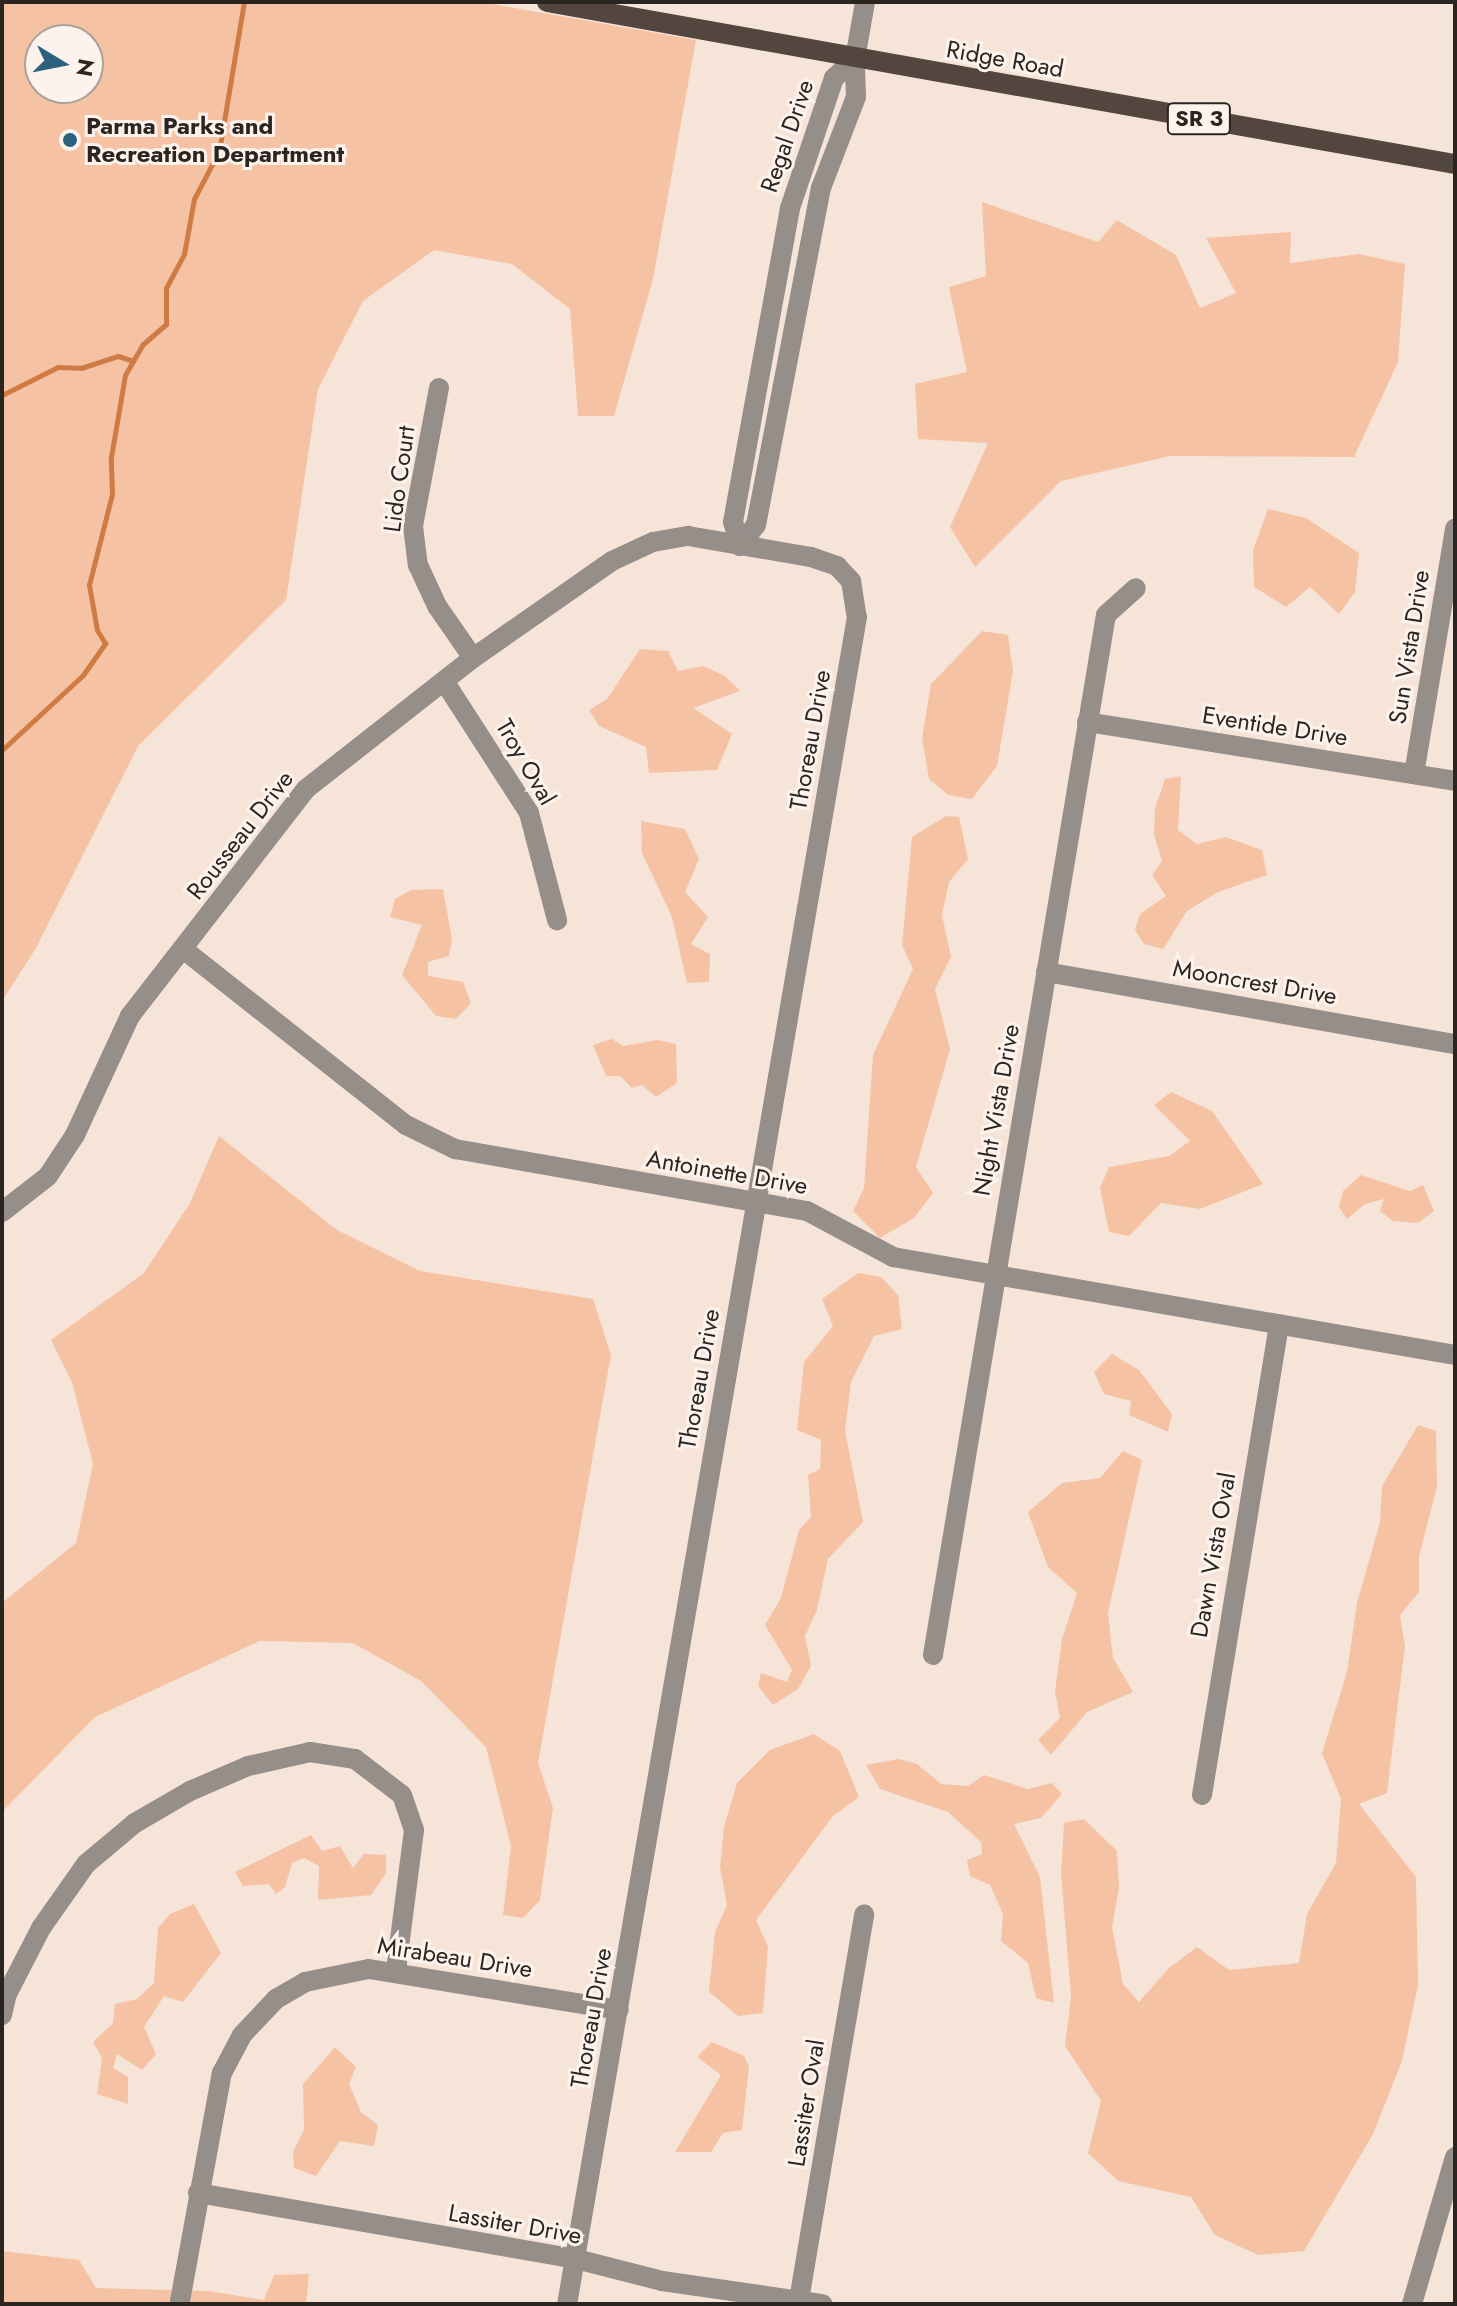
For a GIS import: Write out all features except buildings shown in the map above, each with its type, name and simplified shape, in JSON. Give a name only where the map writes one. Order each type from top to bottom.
[{"type":"main road","name":"Ridge Road","points":[[547,2],[1455,164]]},
{"type":"street","points":[[855,59],[865,2]]},
{"type":"street","name":"Regal Drive","points":[[740,546],[733,522],[798,176],[823,122],[834,78],[855,59]]},
{"type":"street","name":"Regal Drive","points":[[740,546],[756,525],[821,188],[856,97],[855,59]]},
{"type":"street","points":[[781,260],[806,264]]},
{"type":"street","name":"Lido Court","points":[[439,388],[413,526],[418,565],[437,606],[473,658]]},
{"type":"street","name":"Sun Vista Drive","points":[[1414,774],[1455,528]]},
{"type":"street","name":"Rousseau Drive","points":[[2,1212],[48,1176],[75,1135],[130,1016],[306,789],[446,684],[473,658],[612,561],[653,542],[688,536],[740,546]]},
{"type":"street","name":"Thoreau Drive","points":[[567,2304],[858,604],[851,581],[837,566],[740,546]]},
{"type":"street","name":"Night Vista Drive","points":[[933,1655],[1106,615],[1136,588]]},
{"type":"street","name":"Troy Oval","points":[[446,684],[529,813],[557,920]]},
{"type":"street","name":"Eventide Drive","points":[[1087,722],[1455,781]]},
{"type":"street","name":"Antoinette Drive","points":[[183,949],[406,1125],[455,1149],[757,1201],[827,1218],[893,1257],[1455,1355]]},
{"type":"street","name":"Mooncrest Drive","points":[[1046,972],[1455,1044]]},
{"type":"street","name":"Dawn Vista Oval","points":[[1202,1795],[1279,1324]]},
{"type":"street","points":[[2,2015],[7,1994],[41,1928],[86,1864],[135,1823],[190,1791],[248,1766],[310,1752],[355,1759],[402,1795],[414,1830],[396,1971]]},
{"type":"street","name":"Lassiter Oval","points":[[799,2300],[864,1914]]},
{"type":"street","name":"Mirabeau Drive","points":[[180,2301],[222,2073],[257,2016],[305,1982],[335,1973],[396,1971],[619,2010]]},
{"type":"street","points":[[1412,2304],[1455,2157]]},
{"type":"street","name":"Lassiter Drive","points":[[198,2193],[576,2259],[662,2281],[822,2304]]},
{"type":"shaded area","points":[[2,2],[481,2],[696,40],[653,279],[614,416],[578,416],[570,309],[512,264],[434,250],[363,301],[318,389],[286,600],[138,746],[36,948],[2,1001]]},
{"type":"shaded area","points":[[982,202],[1098,242],[1117,220],[1176,255],[1200,308],[1236,293],[1206,238],[1291,232],[1290,263],[1359,254],[1405,264],[1398,362],[1354,457],[1170,456],[1061,481],[975,567],[950,527],[988,443],[918,439],[915,384],[967,372],[949,287],[986,276]]},
{"type":"shaded area","points":[[1268,509],[1306,518],[1359,553],[1355,592],[1339,614],[1310,587],[1286,607],[1254,587],[1253,550]]},
{"type":"shaded area","points":[[982,631],[1008,635],[1013,671],[997,766],[972,799],[948,795],[929,779],[922,738],[931,684]]},
{"type":"shaded area","points":[[640,649],[668,651],[678,671],[703,666],[725,676],[740,691],[693,708],[732,734],[717,770],[649,773],[646,747],[599,726],[589,710],[607,699]]},
{"type":"shaded area","points":[[1181,776],[1178,830],[1197,844],[1226,837],[1262,850],[1267,875],[1218,892],[1187,911],[1163,949],[1144,944],[1135,930],[1140,914],[1166,896],[1152,875],[1162,861],[1154,835],[1155,808],[1165,779]]},
{"type":"shaded area","points":[[946,816],[959,817],[968,859],[949,882],[942,915],[951,957],[935,989],[950,1049],[916,1167],[933,1193],[914,1218],[880,1238],[853,1211],[864,1188],[873,1055],[913,969],[902,945],[912,837]]},
{"type":"shaded area","points":[[641,821],[685,829],[699,859],[685,892],[708,917],[691,944],[710,954],[709,982],[687,983],[672,917],[642,853]]},
{"type":"shaded area","points":[[443,889],[452,939],[449,956],[428,962],[428,976],[463,982],[471,1003],[456,1019],[436,1016],[402,975],[422,925],[390,917],[395,899],[411,890]]},
{"type":"shaded area","points":[[612,1039],[623,1046],[658,1040],[676,1044],[677,1083],[656,1097],[642,1085],[632,1088],[620,1076],[606,1076],[593,1045]]},
{"type":"shaded area","points":[[1171,1092],[1212,1111],[1263,1184],[1200,1209],[1161,1203],[1129,1236],[1109,1232],[1100,1188],[1109,1167],[1169,1156],[1190,1141],[1154,1105]]},
{"type":"shaded area","points":[[219,1136],[337,1230],[420,1271],[593,1299],[611,1355],[538,1763],[553,1808],[540,1900],[523,1918],[503,1915],[511,1846],[486,1747],[421,1681],[353,1643],[260,1641],[95,1717],[2,1812],[2,1603],[76,1543],[93,1464],[72,1382],[51,1340],[144,1273],[190,1203]]},
{"type":"shaded area","points":[[1361,1175],[1410,1191],[1423,1185],[1434,1211],[1418,1223],[1393,1221],[1380,1211],[1384,1199],[1365,1204],[1347,1219],[1339,1207],[1343,1191]]},
{"type":"shaded area","points":[[858,1273],[881,1277],[898,1295],[902,1329],[874,1336],[851,1382],[845,1431],[863,1522],[828,1559],[817,1610],[805,1636],[811,1666],[798,1689],[773,1705],[758,1686],[761,1673],[787,1682],[792,1670],[765,1625],[781,1598],[799,1530],[811,1517],[808,1475],[820,1469],[821,1440],[797,1430],[804,1362],[833,1326],[822,1299]]},
{"type":"shaded area","points":[[1112,1354],[1139,1370],[1172,1414],[1168,1432],[1129,1415],[1131,1401],[1104,1394],[1094,1372]]},
{"type":"shaded area","points":[[1418,1425],[1436,1431],[1437,1487],[1419,1556],[1419,1592],[1400,1615],[1405,1646],[1387,1793],[1359,1804],[1416,1877],[1418,1985],[1402,2061],[1373,2134],[1304,2251],[1258,2255],[1215,2235],[1191,2197],[1118,2181],[1088,2153],[1101,2101],[1065,2046],[1071,1997],[1061,1873],[1064,1823],[1084,1819],[1117,1851],[1119,1888],[1112,1927],[1123,1984],[1139,2002],[1169,1968],[1197,1947],[1229,1970],[1299,1963],[1307,1914],[1336,1863],[1341,1799],[1322,1753],[1347,1672],[1357,1603],[1380,1522],[1382,1486]]},
{"type":"shaded area","points":[[1123,1451],[1142,1460],[1108,1613],[1113,1658],[1133,1692],[1087,1712],[1051,1755],[1038,1740],[1060,1718],[1055,1691],[1062,1639],[1077,1593],[1048,1567],[1028,1512],[1062,1483],[1100,1478]]},
{"type":"shaded area","points":[[814,1734],[840,1751],[859,1797],[833,1816],[756,1920],[768,1947],[763,2013],[738,2016],[709,1992],[715,1932],[727,1905],[720,1867],[724,1827],[737,1783],[770,1750]]},
{"type":"shaded area","points":[[899,1759],[917,1764],[941,1784],[968,1786],[984,1775],[1028,1789],[1052,1783],[1062,1794],[1041,1818],[1014,1824],[1040,1877],[1054,2003],[1036,1998],[1028,1963],[1001,1941],[1003,1914],[990,1885],[970,1876],[967,1860],[982,1854],[981,1842],[948,1812],[880,1789],[866,1765]]},
{"type":"shaded area","points":[[311,1835],[322,1851],[340,1846],[353,1868],[364,1854],[386,1855],[386,1873],[371,1895],[318,1900],[319,1866],[304,1858],[292,1863],[285,1887],[276,1894],[269,1884],[243,1886],[235,1872]]},
{"type":"shaded area","points":[[194,1904],[221,1953],[183,2002],[164,1996],[144,2027],[156,2054],[142,2070],[117,2054],[113,2068],[128,2077],[128,2104],[97,2094],[102,2058],[93,2042],[113,2023],[115,2004],[137,1999],[154,1983],[158,1928],[170,1914]]},
{"type":"shaded area","points":[[712,2042],[744,2056],[749,2067],[742,2130],[723,2133],[711,2152],[675,2152],[721,2075],[697,2057]]},
{"type":"shaded area","points":[[335,2047],[356,2067],[349,2084],[361,2112],[378,2125],[374,2146],[340,2141],[316,2176],[294,2168],[293,2152],[304,2130],[303,2084]]},
{"type":"shaded area","points":[[2,2251],[79,2260],[96,2288],[208,2291],[264,2300],[274,2275],[309,2274],[306,2304],[2,2304]]},
{"type":"waterway","points":[[2,750],[83,675],[105,643],[97,630],[89,585],[112,494],[111,457],[125,375],[142,345],[166,324],[166,288],[184,254],[194,199],[219,151],[244,2]]},
{"type":"waterway","points":[[2,395],[58,367],[81,368],[118,356],[133,361]]},
{"type":"place","name":"Parma Parks and Recreation Department","points":[[70,140]]}]
